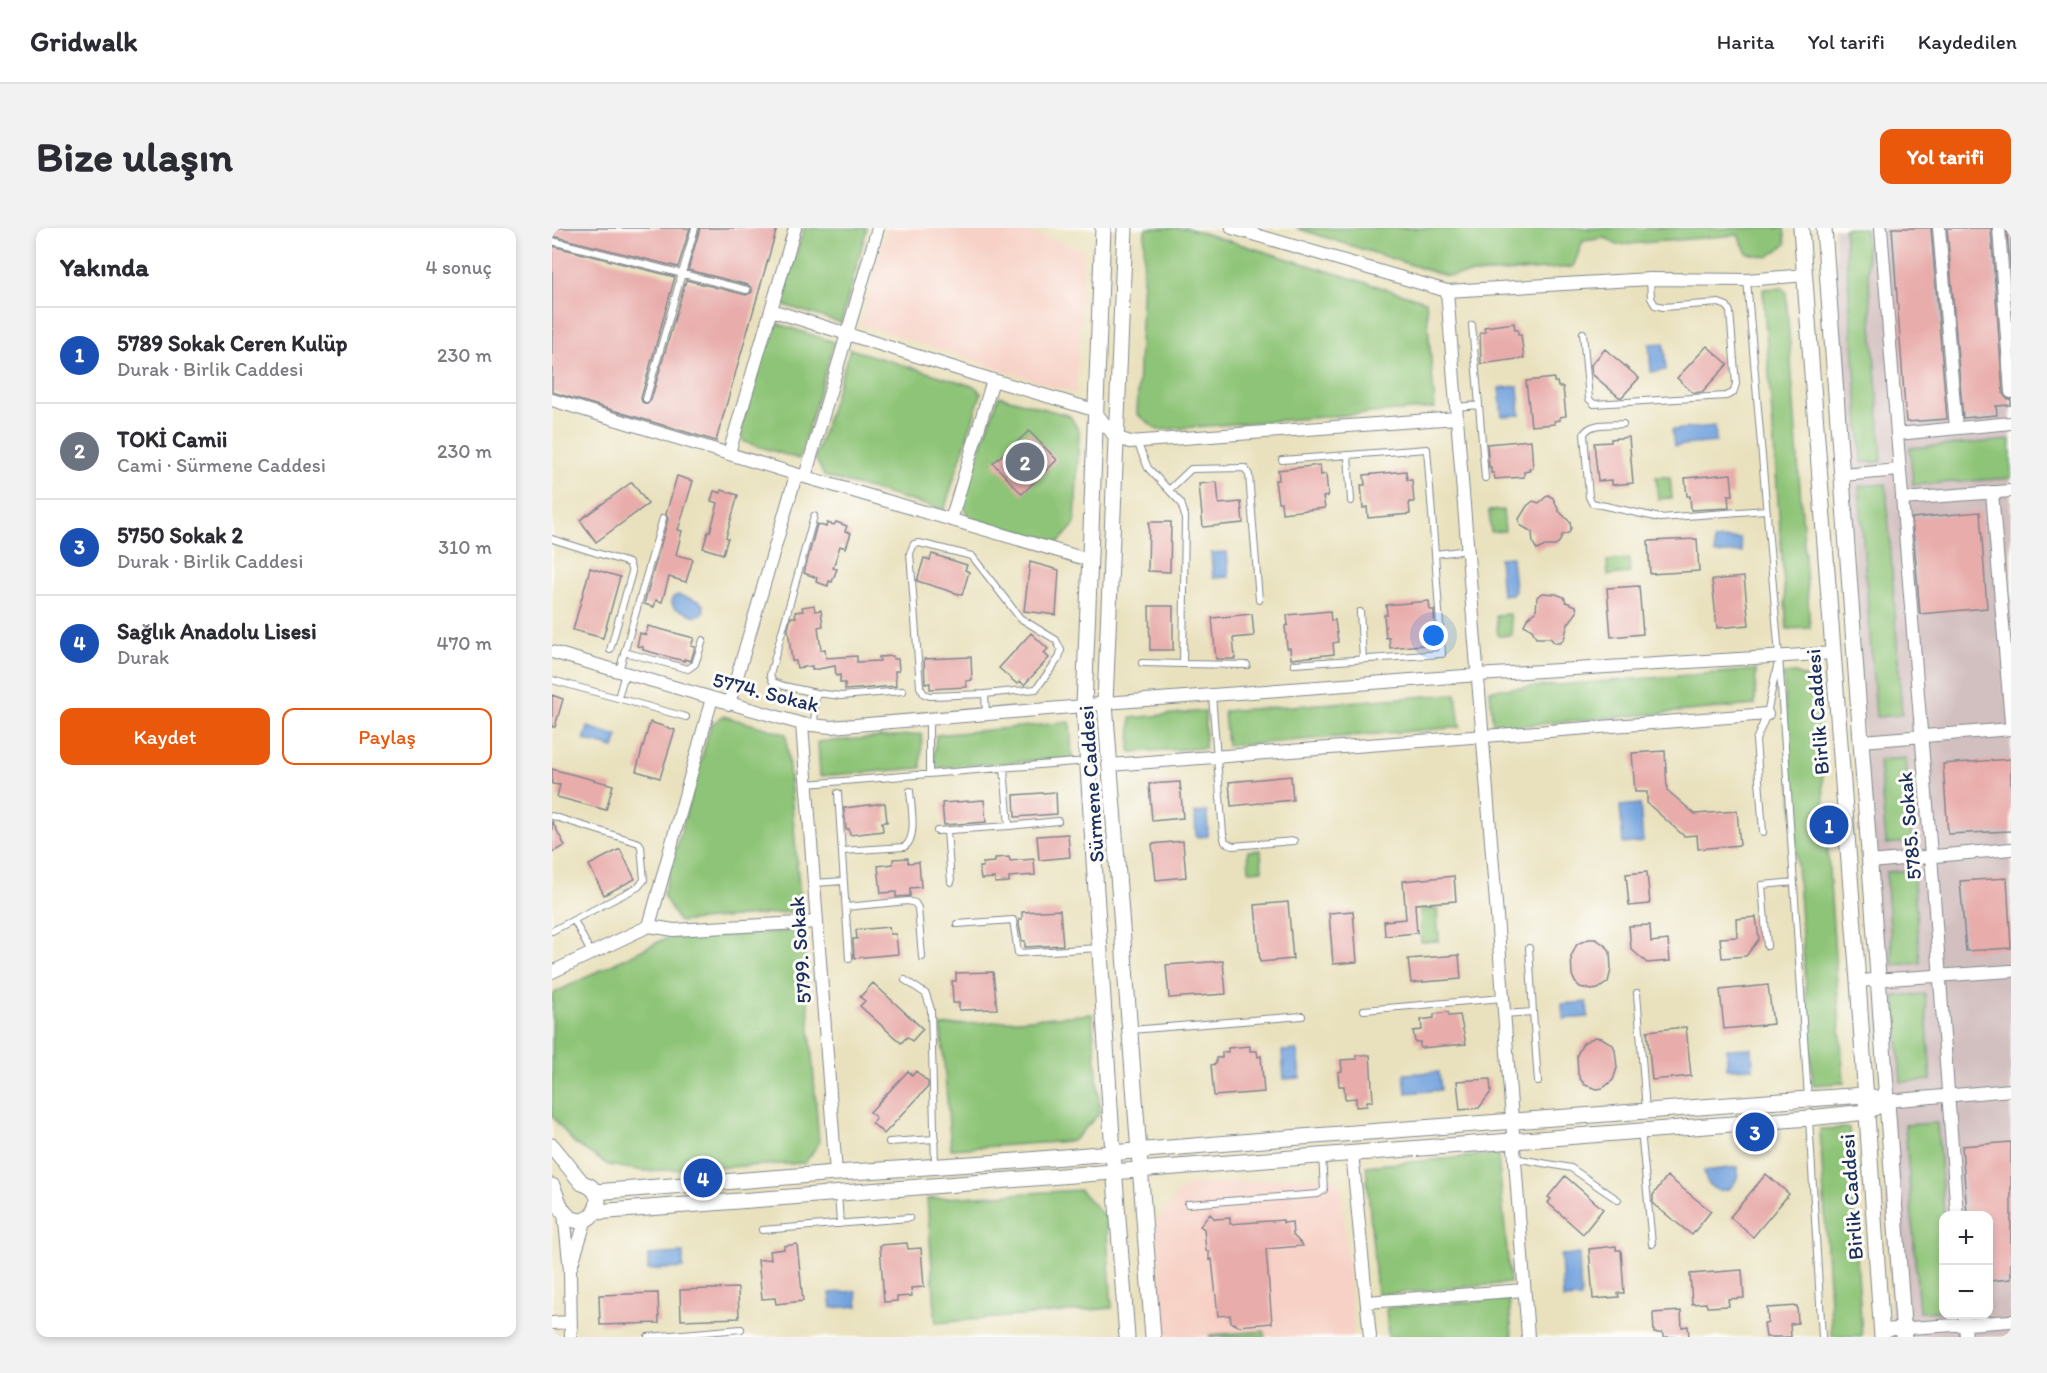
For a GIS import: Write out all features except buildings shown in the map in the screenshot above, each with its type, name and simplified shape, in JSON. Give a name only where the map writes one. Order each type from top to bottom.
[{"type":"street","points":[[729,453],[795,228]]},
{"type":"street","points":[[729,704],[878,228]]},
{"type":"street","name":"Sürmene Caddesi","points":[[1103,228],[1084,706],[1127,1337]]},
{"type":"street","name":"Sürmene Caddesi","points":[[1125,228],[1105,703],[1152,1337]]},
{"type":"street","points":[[1232,228],[1446,291],[1650,279],[1747,280],[1805,275]]},
{"type":"street","name":"Birlik Caddesi","points":[[1801,228],[1834,653],[1882,1333]]},
{"type":"street","name":"Birlik Caddesi","points":[[1824,228],[1904,1332]]},
{"type":"street","name":"5785. Sokak","points":[[1881,228],[1957,1211]]},
{"type":"street","points":[[1939,228],[1956,428]]},
{"type":"street","points":[[1999,228],[2011,392]]},
{"type":"street","points":[[1446,291],[1483,736],[1528,1337]]},
{"type":"street","points":[[771,310],[1094,410],[1116,437],[1130,442],[1457,412]]},
{"type":"street","points":[[951,520],[993,380]]},
{"type":"street","points":[[552,400],[1089,560]]},
{"type":"street","points":[[1898,434],[2011,423]]},
{"type":"street","points":[[1843,475],[1899,470]]},
{"type":"street","points":[[1902,499],[2011,491]]},
{"type":"street","points":[[1992,492],[2011,722]]},
{"type":"street","name":"5774. Sokak","points":[[552,652],[729,704],[808,725],[831,728],[1105,703],[1478,675],[1834,653]]},
{"type":"street","points":[[649,926],[712,698]]},
{"type":"street","points":[[1110,765],[1767,714]]},
{"type":"street","name":"5799. Sokak","points":[[808,725],[807,784],[836,1173]]},
{"type":"street","points":[[1862,741],[2011,729]]},
{"type":"street","points":[[1870,862],[2011,849]]},
{"type":"street","points":[[552,972],[649,926],[674,930],[817,922]]},
{"type":"street","points":[[1858,981],[2011,971]]},
{"type":"street","points":[[552,1186],[562,1207],[574,1220],[591,1216],[838,1192],[1809,1118],[1866,1112],[1887,1101],[2011,1090]]},
{"type":"street","points":[[595,1192],[1808,1099],[1865,1095],[1887,1101]]},
{"type":"street","points":[[552,1146],[582,1183]]},
{"type":"street","points":[[1352,1152],[1370,1337]]},
{"type":"street","points":[[570,1271],[598,1200],[595,1192],[582,1183],[570,1186],[561,1195],[570,1271],[571,1337]]},
{"type":"street","points":[[1366,1302],[1524,1290]]},
{"type":"street","points":[[1882,1333],[2011,1321]]},
{"type":"street","points":[[552,1323],[571,1322]]},
{"type":"lane","points":[[646,399],[695,228]]},
{"type":"lane","points":[[552,241],[747,290]]},
{"type":"lane","points":[[1583,333],[1589,399],[1594,404],[1726,396],[1733,393],[1736,384],[1730,312],[1727,306],[1719,303],[1663,307],[1655,305],[1651,298],[1650,279]]},
{"type":"lane","points":[[1747,280],[1779,656],[1808,1099]]},
{"type":"lane","points":[[1472,326],[1485,478]]},
{"type":"lane","points":[[1457,412],[1479,405]]},
{"type":"lane","points":[[1623,424],[1591,427],[1586,429],[1584,434],[1589,497],[1592,503],[1660,518],[1766,510]]},
{"type":"lane","points":[[1137,442],[1148,468],[1181,503],[1185,516],[1183,663]]},
{"type":"lane","points":[[1282,460],[1427,449],[1442,654],[1294,664]]},
{"type":"lane","points":[[1348,455],[1351,501]]},
{"type":"lane","points":[[1169,490],[1191,469],[1245,468],[1249,474],[1258,600]]},
{"type":"lane","points":[[814,516],[770,675],[773,682],[816,693],[841,696],[903,692]]},
{"type":"lane","points":[[618,698],[624,652],[663,518]]},
{"type":"lane","points":[[552,539],[629,563],[632,567],[609,650]]},
{"type":"lane","points":[[919,543],[972,556],[1020,618],[1056,640],[1060,645],[1059,657],[1036,689],[985,694],[930,696],[924,694],[920,687],[910,553],[914,544],[919,543]]},
{"type":"lane","points":[[1435,554],[1468,550]]},
{"type":"lane","points":[[1360,612],[1363,659]]},
{"type":"lane","points":[[624,652],[688,669],[695,664],[703,640]]},
{"type":"lane","points":[[1763,832],[1756,740],[1767,714],[1779,656]]},
{"type":"lane","points":[[1142,663],[1247,665]]},
{"type":"lane","points":[[552,680],[686,717]]},
{"type":"lane","points":[[808,725],[816,693]]},
{"type":"lane","points":[[985,694],[986,715]]},
{"type":"lane","points":[[1212,695],[1223,834],[1226,842],[1233,846],[1294,841]]},
{"type":"lane","points":[[929,720],[929,774]]},
{"type":"lane","points":[[807,784],[1087,761]]},
{"type":"lane","points":[[1004,768],[1009,826]]},
{"type":"lane","points":[[842,851],[904,847],[910,844],[913,837],[910,791]]},
{"type":"lane","points":[[837,793],[849,959]]},
{"type":"lane","points":[[552,816],[634,840],[641,847],[644,880],[642,884],[552,931]]},
{"type":"lane","points":[[937,831],[1058,821]]},
{"type":"lane","points":[[947,831],[951,882]]},
{"type":"lane","points":[[814,883],[844,880]]},
{"type":"lane","points":[[1767,946],[1762,885],[1794,882]]},
{"type":"lane","points":[[846,907],[908,901],[915,903],[918,908],[922,957]]},
{"type":"lane","points":[[574,920],[591,953]]},
{"type":"lane","points":[[957,924],[1013,920],[1018,953],[1099,948]]},
{"type":"lane","points":[[1529,948],[1538,1082]]},
{"type":"lane","points":[[905,980],[926,994],[931,1010],[935,1166]]},
{"type":"lane","points":[[1637,993],[1646,1111]]},
{"type":"lane","points":[[1364,1010],[1503,999]]},
{"type":"lane","points":[[1504,1014],[1533,1011]]},
{"type":"lane","points":[[1130,1030],[1302,1016]]},
{"type":"lane","points":[[1809,1118],[1822,1337]]},
{"type":"lane","points":[[1641,1130],[1652,1244]]},
{"type":"lane","points":[[889,1142],[935,1139]]},
{"type":"lane","points":[[1188,1204],[1318,1194],[1324,1190],[1322,1155]]},
{"type":"lane","points":[[1514,1158],[1571,1168],[1618,1200]]},
{"type":"lane","points":[[838,1192],[840,1224]]},
{"type":"lane","points":[[762,1230],[909,1218]]},
{"type":"lane","points":[[648,1337],[741,1329]]},
{"type":"shaded area","points":[[887,228],[1012,228],[1084,249],[1076,394],[861,324]]},
{"type":"shaded area","points":[[1834,228],[2011,228],[2011,1337],[1893,1337],[1870,858]]},
{"type":"shaded area","points":[[1328,1176],[1341,1186],[1354,1337],[1164,1337],[1156,1221],[1185,1186]]},
{"type":"green space","points":[[804,228],[867,228],[841,323],[781,304]]},
{"type":"green space","points":[[1147,228],[1187,228],[1426,301],[1435,408],[1158,430],[1137,414],[1145,230]]},
{"type":"green space","points":[[1296,228],[1784,228],[1786,244],[1768,257],[1747,253],[1738,235],[1617,245],[1606,238],[1583,241],[1573,267],[1446,276]]},
{"type":"green space","points":[[1844,228],[1865,228],[1882,462],[1862,462]]},
{"type":"green space","points":[[1782,288],[1786,292],[1810,628],[1787,629],[1763,289]]},
{"type":"green space","points":[[772,322],[834,342],[799,459],[744,442],[740,432]]},
{"type":"green space","points":[[850,349],[976,387],[981,394],[944,510],[824,476],[815,457]]},
{"type":"green space","points":[[999,396],[1070,416],[1079,431],[1075,524],[1059,542],[970,518],[961,503]]},
{"type":"green space","points":[[2011,440],[2011,478],[1913,485],[1910,448]]},
{"type":"green space","points":[[1656,477],[1670,477],[1672,498],[1658,499]]},
{"type":"green space","points":[[1886,484],[1902,715],[1876,717],[1859,486]]},
{"type":"green space","points":[[1503,510],[1505,531],[1491,532],[1489,511]]},
{"type":"green space","points":[[1629,559],[1630,573],[1608,575],[1607,561]]},
{"type":"green space","points":[[1510,614],[1512,635],[1498,636],[1496,615]]},
{"type":"green space","points":[[1756,670],[1755,705],[1493,728],[1490,690]]},
{"type":"green space","points":[[1795,673],[1816,684],[1844,1083],[1813,1085],[1783,674]]},
{"type":"green space","points":[[1456,694],[1460,727],[1227,746],[1224,711]]},
{"type":"green space","points":[[1205,711],[1205,748],[1130,752],[1131,718]]},
{"type":"green space","points":[[723,716],[786,734],[801,911],[679,922],[663,895],[711,725]]},
{"type":"green space","points":[[1070,722],[1072,758],[933,768],[936,735]]},
{"type":"green space","points":[[922,734],[921,768],[820,776],[818,742]]},
{"type":"green space","points":[[1906,758],[1912,842],[1886,844],[1879,760]]},
{"type":"green space","points":[[1261,850],[1262,870],[1249,871],[1248,851]]},
{"type":"green space","points":[[1913,870],[1920,963],[1893,965],[1886,872]]},
{"type":"green space","points":[[1437,909],[1439,941],[1421,942],[1420,910]]},
{"type":"green space","points":[[790,931],[803,941],[819,1143],[805,1163],[644,1171],[608,1165],[574,1143],[552,1116],[552,994],[664,939]]},
{"type":"green space","points":[[1925,994],[1931,1080],[1901,1082],[1895,996]]},
{"type":"green space","points":[[1092,1014],[1100,1113],[1073,1141],[951,1149],[941,1026]]},
{"type":"green space","points":[[1937,1123],[1944,1211],[1939,1211],[1939,1311],[1919,1312],[1905,1125]]},
{"type":"green space","points":[[1849,1128],[1862,1337],[1832,1337],[1820,1129]]},
{"type":"green space","points":[[1498,1154],[1510,1283],[1377,1295],[1366,1166]]},
{"type":"green space","points":[[1080,1190],[1106,1218],[1112,1308],[936,1323],[927,1199]]},
{"type":"green space","points":[[1509,1299],[1512,1337],[1388,1337],[1386,1308]]},
{"type":"green space","points":[[1264,1331],[1265,1337],[1210,1337],[1210,1335]]},
{"type":"water","points":[[1664,343],[1666,370],[1651,372],[1649,344]]},
{"type":"water","points":[[1518,386],[1520,415],[1502,416],[1499,388]]},
{"type":"water","points":[[1715,426],[1716,442],[1674,446],[1672,430]]},
{"type":"water","points":[[1740,538],[1742,552],[1715,554],[1714,540]]},
{"type":"water","points":[[1227,552],[1229,577],[1213,578],[1211,553]]},
{"type":"water","points":[[1512,557],[1515,590],[1512,594],[1502,595],[1499,558]]},
{"type":"water","points":[[678,595],[699,601],[704,606],[703,613],[696,616],[674,608],[671,601]]},
{"type":"water","points":[[588,727],[618,736],[614,748],[584,740]]},
{"type":"water","points":[[1640,804],[1643,842],[1623,844],[1620,806]]},
{"type":"water","points":[[1207,812],[1208,836],[1196,837],[1195,813]]},
{"type":"water","points":[[1587,1002],[1588,1017],[1563,1019],[1562,1004]]},
{"type":"water","points":[[1752,1048],[1753,1068],[1727,1069],[1727,1049]]},
{"type":"water","points":[[1297,1050],[1300,1078],[1284,1079],[1282,1051]]},
{"type":"water","points":[[1439,1072],[1441,1090],[1406,1093],[1404,1074]]},
{"type":"water","points":[[1738,1167],[1734,1184],[1729,1188],[1717,1190],[1706,1180],[1704,1171]]},
{"type":"water","points":[[683,1253],[683,1268],[648,1270],[648,1255]]},
{"type":"water","points":[[1579,1254],[1581,1298],[1563,1299],[1561,1255]]},
{"type":"water","points":[[856,1291],[858,1306],[832,1308],[830,1293]]},
{"type":"place","name":"TOKİ Camii","points":[[1025,462]]},
{"type":"place","name":"5789 Sokak Ceren Kulüp","points":[[1829,825]]},
{"type":"place","name":"5750 Sokak 2","points":[[1755,1132]]},
{"type":"place","name":"Sağlık Anadolu Lisesi","points":[[703,1178]]}]
